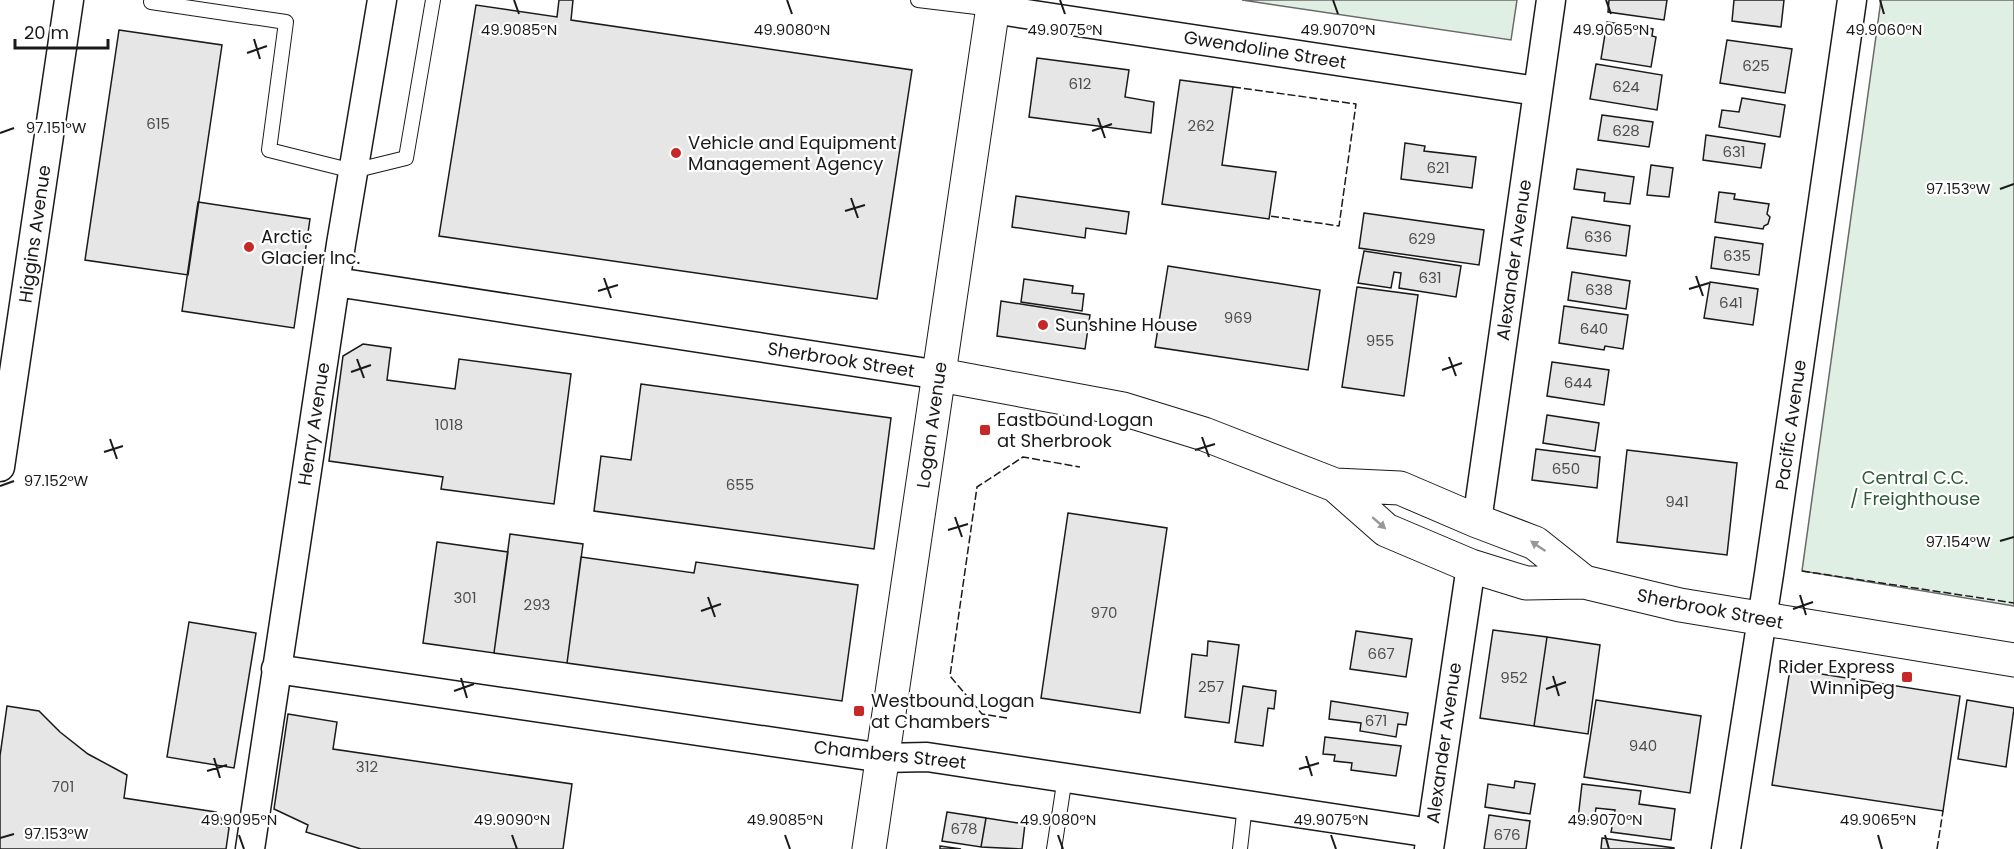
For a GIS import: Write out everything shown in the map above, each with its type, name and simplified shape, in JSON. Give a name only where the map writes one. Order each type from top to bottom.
[{"type":"street","name":"Higgins Avenue","points":[[0,467],[69,0]]},
{"type":"street","name":"Henry Avenue","points":[[250,849],[353,171],[382,0]]},
{"type":"street","name":"Alexander Avenue","points":[[1478,521],[1551,0]]},
{"type":"street","name":"Pacific Avenue","points":[[1726,849],[1762,619],[1852,0]]},
{"type":"street","name":"Gwendoline Street","points":[[993,5],[1537,91]]},
{"type":"street","name":"Logan Avenue","points":[[869,849],[993,5]]},
{"type":"street","name":"Sherbrook Street","points":[[336,282],[940,375],[1123,409],[1152,416],[1214,437],[1335,485],[1400,488],[1535,543],[1584,582]]},
{"type":"street","name":"Sherbrook Street","points":[[1335,485],[1386,530],[1471,566],[1526,582],[1584,582],[1645,598],[2014,660]]},
{"type":"street","name":"Alexander Avenue","points":[[1430,841],[1471,566]]},
{"type":"street","name":"Chambers Street","points":[[276,669],[883,758],[927,757],[1065,777],[1245,805],[1430,841]]},
{"type":"lane","points":[[151,2],[286,22],[269,150],[353,171],[406,158],[432,0]]},
{"type":"lane","points":[[918,0],[993,5]]},
{"type":"lane","points":[[1054,849],[1065,777]]},
{"type":"lane","points":[[1240,849],[1245,805]]},
{"type":"green space","points":[[1242,0],[1517,0],[1511,40]]},
{"type":"green space","name":"Central C.C. / Freighthouse","points":[[1881,0],[2014,0],[2014,606],[1802,571]]},
{"type":"building","name":"Vehicle and Equipment Management Agency","points":[[559,0],[573,0],[571,20],[912,70],[877,299],[439,236],[476,5],[557,17]]},
{"type":"building","points":[[1609,0],[1667,0],[1664,20],[1608,12]]},
{"type":"building","points":[[1734,0],[1784,0],[1781,27],[1732,21]]},
{"type":"building","points":[[1607,22],[1653,29],[1652,36],[1656,37],[1651,67],[1601,59]]},
{"type":"building","points":[[119,30],[222,45],[188,275],[85,260]]},
{"type":"building","points":[[1727,40],[1792,49],[1785,93],[1720,83]]},
{"type":"building","points":[[1037,58],[1129,70],[1125,97],[1154,102],[1151,133],[1029,117]]},
{"type":"building","points":[[1596,64],[1662,75],[1657,110],[1590,99]]},
{"type":"building","points":[[1180,80],[1233,87],[1222,165],[1276,172],[1269,219],[1162,204]]},
{"type":"building","points":[[1742,98],[1785,105],[1780,137],[1719,127],[1722,110],[1739,112]]},
{"type":"building","points":[[1602,115],[1653,122],[1649,147],[1598,140]]},
{"type":"building","points":[[1706,135],[1765,144],[1761,168],[1703,160]]},
{"type":"building","points":[[1405,143],[1425,146],[1424,151],[1476,157],[1472,188],[1401,179]]},
{"type":"building","points":[[1651,165],[1673,168],[1669,197],[1647,195]]},
{"type":"building","points":[[1577,169],[1634,177],[1630,204],[1604,201],[1605,193],[1574,189]]},
{"type":"building","points":[[1719,192],[1735,194],[1734,199],[1769,204],[1768,224],[1763,229],[1715,222]]},
{"type":"building","points":[[1016,196],[1129,212],[1126,234],[1086,228],[1085,238],[1012,227]]},
{"type":"building","name":"Arctic Glacier Inc.","points":[[198,202],[310,219],[294,328],[182,311]]},
{"type":"building","points":[[1364,213],[1484,230],[1479,265],[1359,248]]},
{"type":"building","points":[[1572,217],[1630,226],[1626,256],[1567,248]]},
{"type":"building","points":[[1715,237],[1763,244],[1759,275],[1711,268]]},
{"type":"building","points":[[1364,251],[1461,266],[1456,297],[1399,288],[1401,273],[1394,272],[1391,288],[1358,283]]},
{"type":"building","points":[[1168,266],[1320,290],[1308,370],[1155,347]]},
{"type":"building","points":[[1572,272],[1630,281],[1626,309],[1568,300]]},
{"type":"building","points":[[1024,279],[1073,286],[1072,293],[1084,294],[1082,311],[1021,302]]},
{"type":"building","points":[[1710,282],[1758,289],[1753,325],[1704,318]]},
{"type":"building","points":[[1357,287],[1418,295],[1404,396],[1342,387]]},
{"type":"building","name":"Sunshine House","points":[[1001,301],[1090,315],[1085,349],[997,336]]},
{"type":"building","points":[[1564,306],[1628,315],[1623,349],[1605,346],[1604,350],[1559,343]]},
{"type":"building","points":[[363,344],[391,348],[387,380],[455,389],[459,359],[571,374],[554,504],[441,489],[443,477],[329,461],[343,356]]},
{"type":"building","points":[[1552,362],[1609,370],[1604,405],[1547,396]]},
{"type":"building","points":[[641,384],[891,418],[874,549],[594,511],[601,456],[631,460]]},
{"type":"building","points":[[1547,415],[1599,423],[1595,451],[1543,443]]},
{"type":"building","points":[[1536,449],[1600,457],[1597,488],[1532,480]]},
{"type":"building","points":[[1627,450],[1737,463],[1727,555],[1617,542]]},
{"type":"building","points":[[1068,513],[1167,528],[1140,713],[1041,698]]},
{"type":"building","points":[[510,534],[583,544],[567,663],[494,653]]},
{"type":"building","points":[[437,542],[508,552],[494,653],[423,643]]},
{"type":"building","points":[[581,557],[694,573],[696,562],[858,585],[842,701],[567,663]]},
{"type":"building","points":[[189,622],[256,633],[234,768],[167,757]]},
{"type":"building","points":[[1493,630],[1547,637],[1534,726],[1480,718]]},
{"type":"building","points":[[1356,631],[1412,639],[1406,677],[1350,669]]},
{"type":"building","points":[[1547,637],[1600,645],[1588,734],[1534,726]]},
{"type":"building","points":[[1208,641],[1239,645],[1229,723],[1185,717],[1192,654],[1207,656]]},
{"type":"building","points":[[1790,669],[1960,696],[1943,811],[1772,785]]},
{"type":"building","points":[[1243,686],[1276,691],[1274,709],[1268,708],[1263,746],[1235,742]]},
{"type":"building","points":[[1596,700],[1701,716],[1690,793],[1584,777]]},
{"type":"building","points":[[1967,700],[2014,708],[2006,767],[1958,759]]},
{"type":"building","points":[[1331,701],[1408,713],[1406,725],[1398,724],[1396,737],[1360,731],[1361,723],[1329,719]]},
{"type":"building","points":[[7,706],[39,711],[60,732],[88,754],[127,775],[124,798],[216,812],[229,828],[226,849],[0,849],[0,756]]},
{"type":"building","points":[[288,714],[337,722],[333,749],[572,784],[563,849],[361,849],[306,832],[308,825],[274,809]]},
{"type":"building","points":[[1325,737],[1401,746],[1396,776],[1351,770],[1352,763],[1334,761],[1335,755],[1323,754]]},
{"type":"building","points":[[1515,781],[1535,784],[1530,814],[1485,807],[1488,784],[1514,788]]},
{"type":"building","points":[[1582,784],[1641,791],[1639,804],[1675,809],[1671,840],[1611,832],[1615,810],[1596,808],[1594,821],[1578,819]]},
{"type":"building","points":[[947,812],[986,818],[981,847],[942,841]]},
{"type":"building","points":[[1489,815],[1530,821],[1526,849],[1484,849]]},
{"type":"building","points":[[986,818],[1025,824],[1022,849],[981,847]]},
{"type":"building","points":[[1602,838],[1674,848],[1674,849],[1601,849]]},
{"type":"building","points":[[940,846],[961,849],[940,849]]},
{"type":"fence","points":[[1233,87],[1356,104],[1339,226],[1270,216]]},
{"type":"fence","points":[[1007,718],[982,714],[950,676],[977,487],[1023,457],[1080,467]]},
{"type":"fence","points":[[1802,571],[2014,603]]},
{"type":"fence","points":[[1937,849],[1943,811]]},
{"type":"place","name":"Vehicle and Equipment Management Agency","points":[[676,153]]},
{"type":"place","name":"Arctic Glacier Inc.","points":[[249,247]]},
{"type":"place","name":"Sunshine House","points":[[1043,325]]},
{"type":"place","name":"Eastbound Logan at Sherbrook","points":[[985,430]]},
{"type":"place","name":"Rider Express Winnipeg","points":[[1907,677]]},
{"type":"place","name":"Westbound Logan at Chambers","points":[[859,711]]}]
